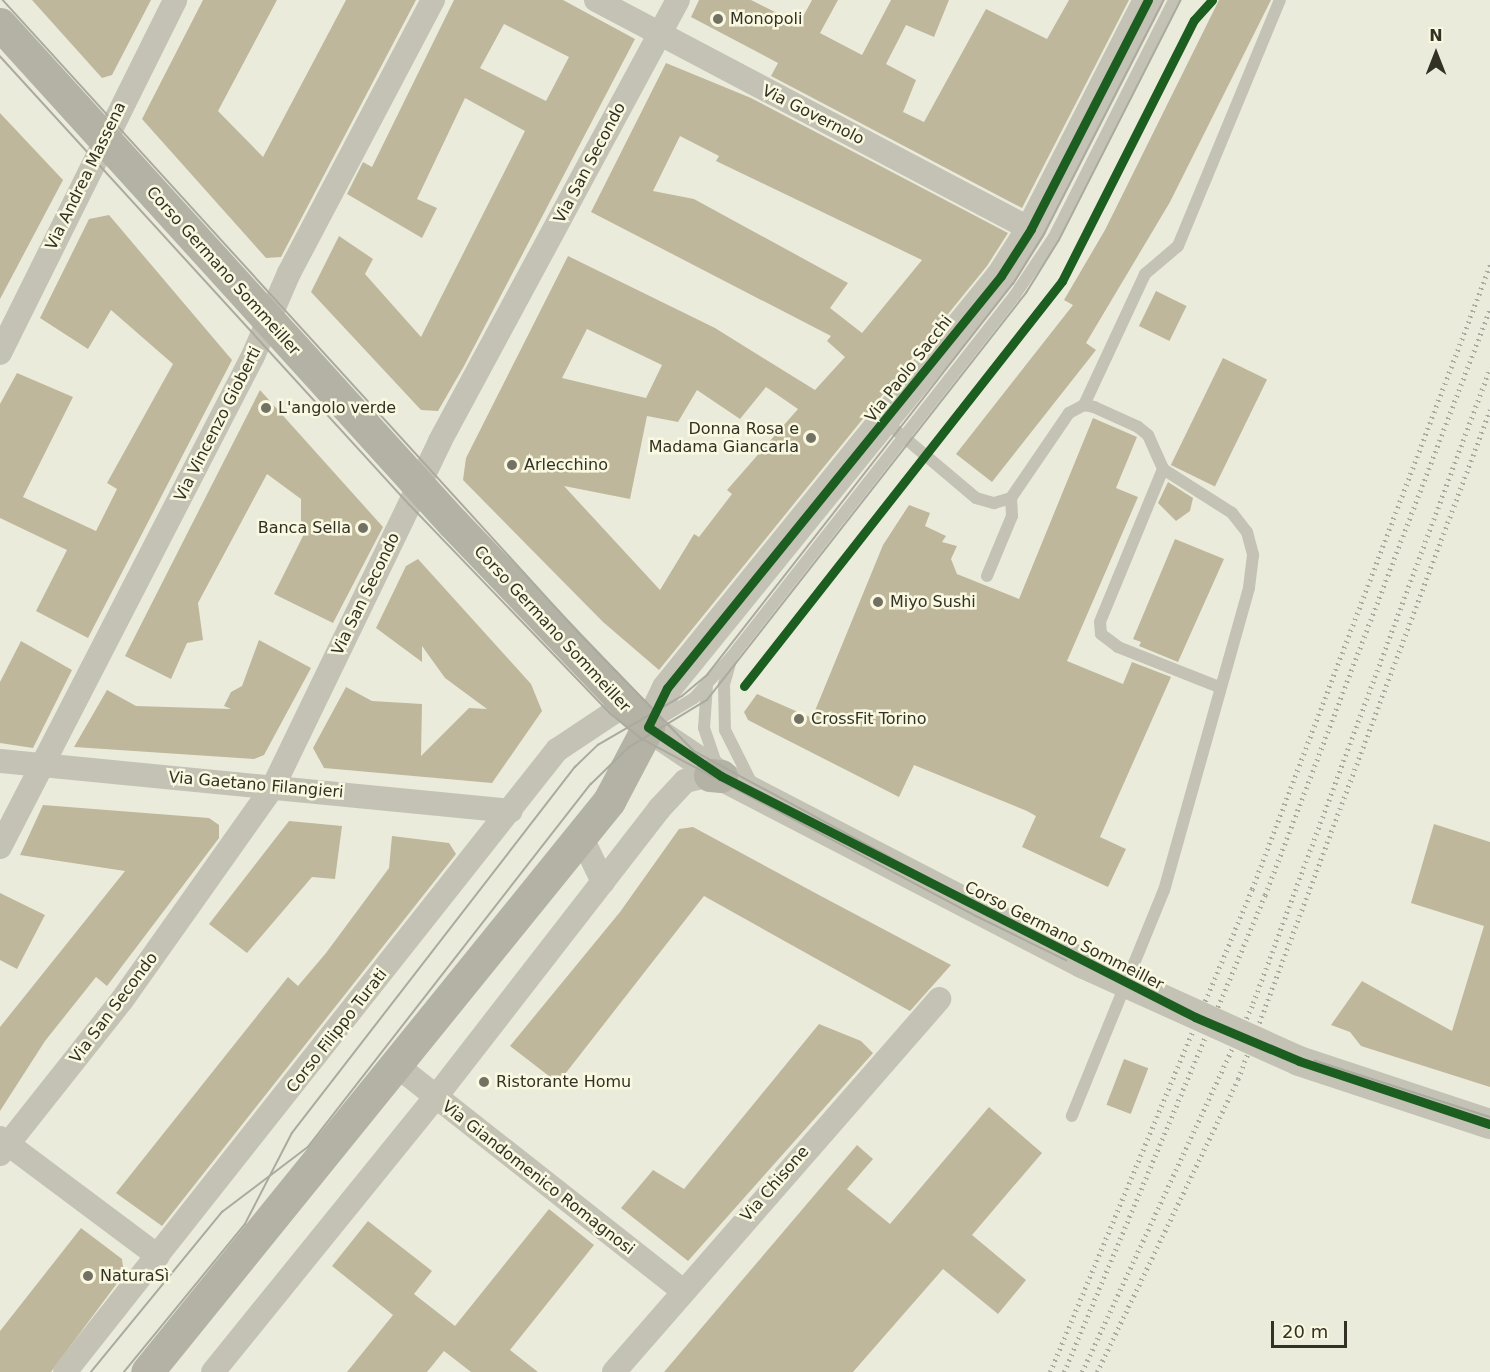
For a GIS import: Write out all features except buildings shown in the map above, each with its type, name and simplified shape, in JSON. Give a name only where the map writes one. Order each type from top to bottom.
[{"type":"main road","name":"Corso Germano Sommeiller","points":[[0,24],[418,485],[641,715]]},
{"type":"main road","points":[[147,1372],[609,801],[641,715]]},
{"type":"street","name":"Via Andrea Massena","points":[[0,353],[104,139],[175,0]]},
{"type":"street","name":"Via Vincenzo Gioberti","points":[[0,847],[433,0]]},
{"type":"street","name":"Via Governolo","points":[[596,0],[659,36],[1031,229]]},
{"type":"street","name":"Via San Secondo","points":[[3,1145],[122,1000],[274,785],[418,485],[678,0]]},
{"type":"street","name":"Via Paolo Sacchi","points":[[641,715],[895,430],[1031,229],[1149,0]]},
{"type":"street","name":"Corso Germano Sommeiller","points":[[641,715],[719,776],[766,798],[1082,963],[1299,1061],[1490,1124]]},
{"type":"street","name":"Corso Filippo Turati","points":[[65,1372],[557,750],[641,715]]},
{"type":"street","name":"Via Gaetano Filangieri","points":[[0,761],[274,785],[511,811]]},
{"type":"street","points":[[213,1372],[435,1098],[679,786],[719,776]]},
{"type":"street","points":[[581,836],[603,882]]},
{"type":"street","name":"Via Chisone","points":[[614,1372],[682,1290],[939,999]]},
{"type":"street","name":"Via Giandomenico Romagnosi","points":[[396,1065],[435,1098],[682,1290]]},
{"type":"street","points":[[3,1145],[159,1256]]},
{"type":"lane","name":"Via Paolo Sacchi","points":[[641,715],[694,698],[732,656],[895,430],[1015,295],[1054,237],[1174,0]]},
{"type":"lane","points":[[987,576],[1012,516],[1011,498],[1069,413],[1084,405],[1144,274],[1178,246],[1280,0]]},
{"type":"lane","points":[[1072,1116],[1160,901],[1249,588],[1253,555],[1247,532],[1232,513],[1163,469],[1148,435],[1084,405]]},
{"type":"lane","points":[[895,430],[976,498],[994,503],[1011,498]]},
{"type":"lane","points":[[1163,469],[1100,622],[1101,633],[1118,647],[1219,687]]},
{"type":"lane","points":[[732,656],[724,684],[725,730],[747,777],[766,798]]},
{"type":"lane","points":[[706,685],[704,728],[719,776]]},
{"type":"tram line","points":[[3,0],[580,634],[694,751],[981,906],[1195,1011],[1301,1056],[1490,1117]]},
{"type":"tram line","points":[[124,1372],[245,1224],[292,1133],[575,767],[598,745],[682,696],[707,675],[1013,284],[1044,234],[1164,0]]},
{"type":"tram line","points":[[91,1372],[222,1212],[308,1147],[591,784],[628,748],[707,700],[1026,293],[1059,240],[1181,0]]},
{"type":"tram line","points":[[0,56],[409,504],[610,713],[642,739],[976,916],[1192,1022],[1297,1064],[1490,1128]]},
{"type":"railway","points":[[1050,1372],[1252,889],[1490,265]]},
{"type":"railway","points":[[1064,1372],[1265,895],[1490,309]]},
{"type":"railway","points":[[1082,1372],[1253,1003],[1490,368]]},
{"type":"railway","points":[[1097,1372],[1238,1079],[1490,410]]},
{"type":"cycle path","points":[[1148,0],[1031,229],[1001,276],[667,688],[648,727],[721,776],[1195,1017],[1299,1061],[1490,1124]]},
{"type":"cycle path","points":[[744,686],[1062,281],[1194,20],[1212,0]]},
{"type":"place","name":"Monopoli","points":[[718,19]]},
{"type":"place","name":"L'angolo verde","points":[[266,408]]},
{"type":"place","name":"Donna Rosa e Madama Giancarla","points":[[811,438]]},
{"type":"place","name":"Arlecchino","points":[[512,465]]},
{"type":"place","name":"Banca Sella","points":[[363,528]]},
{"type":"place","name":"Miyo Sushi","points":[[878,602]]},
{"type":"place","name":"CrossFit Torino","points":[[799,719]]},
{"type":"place","name":"Ristorante Homu","points":[[484,1082]]},
{"type":"place","name":"NaturaSì","points":[[88,1276]]}]
